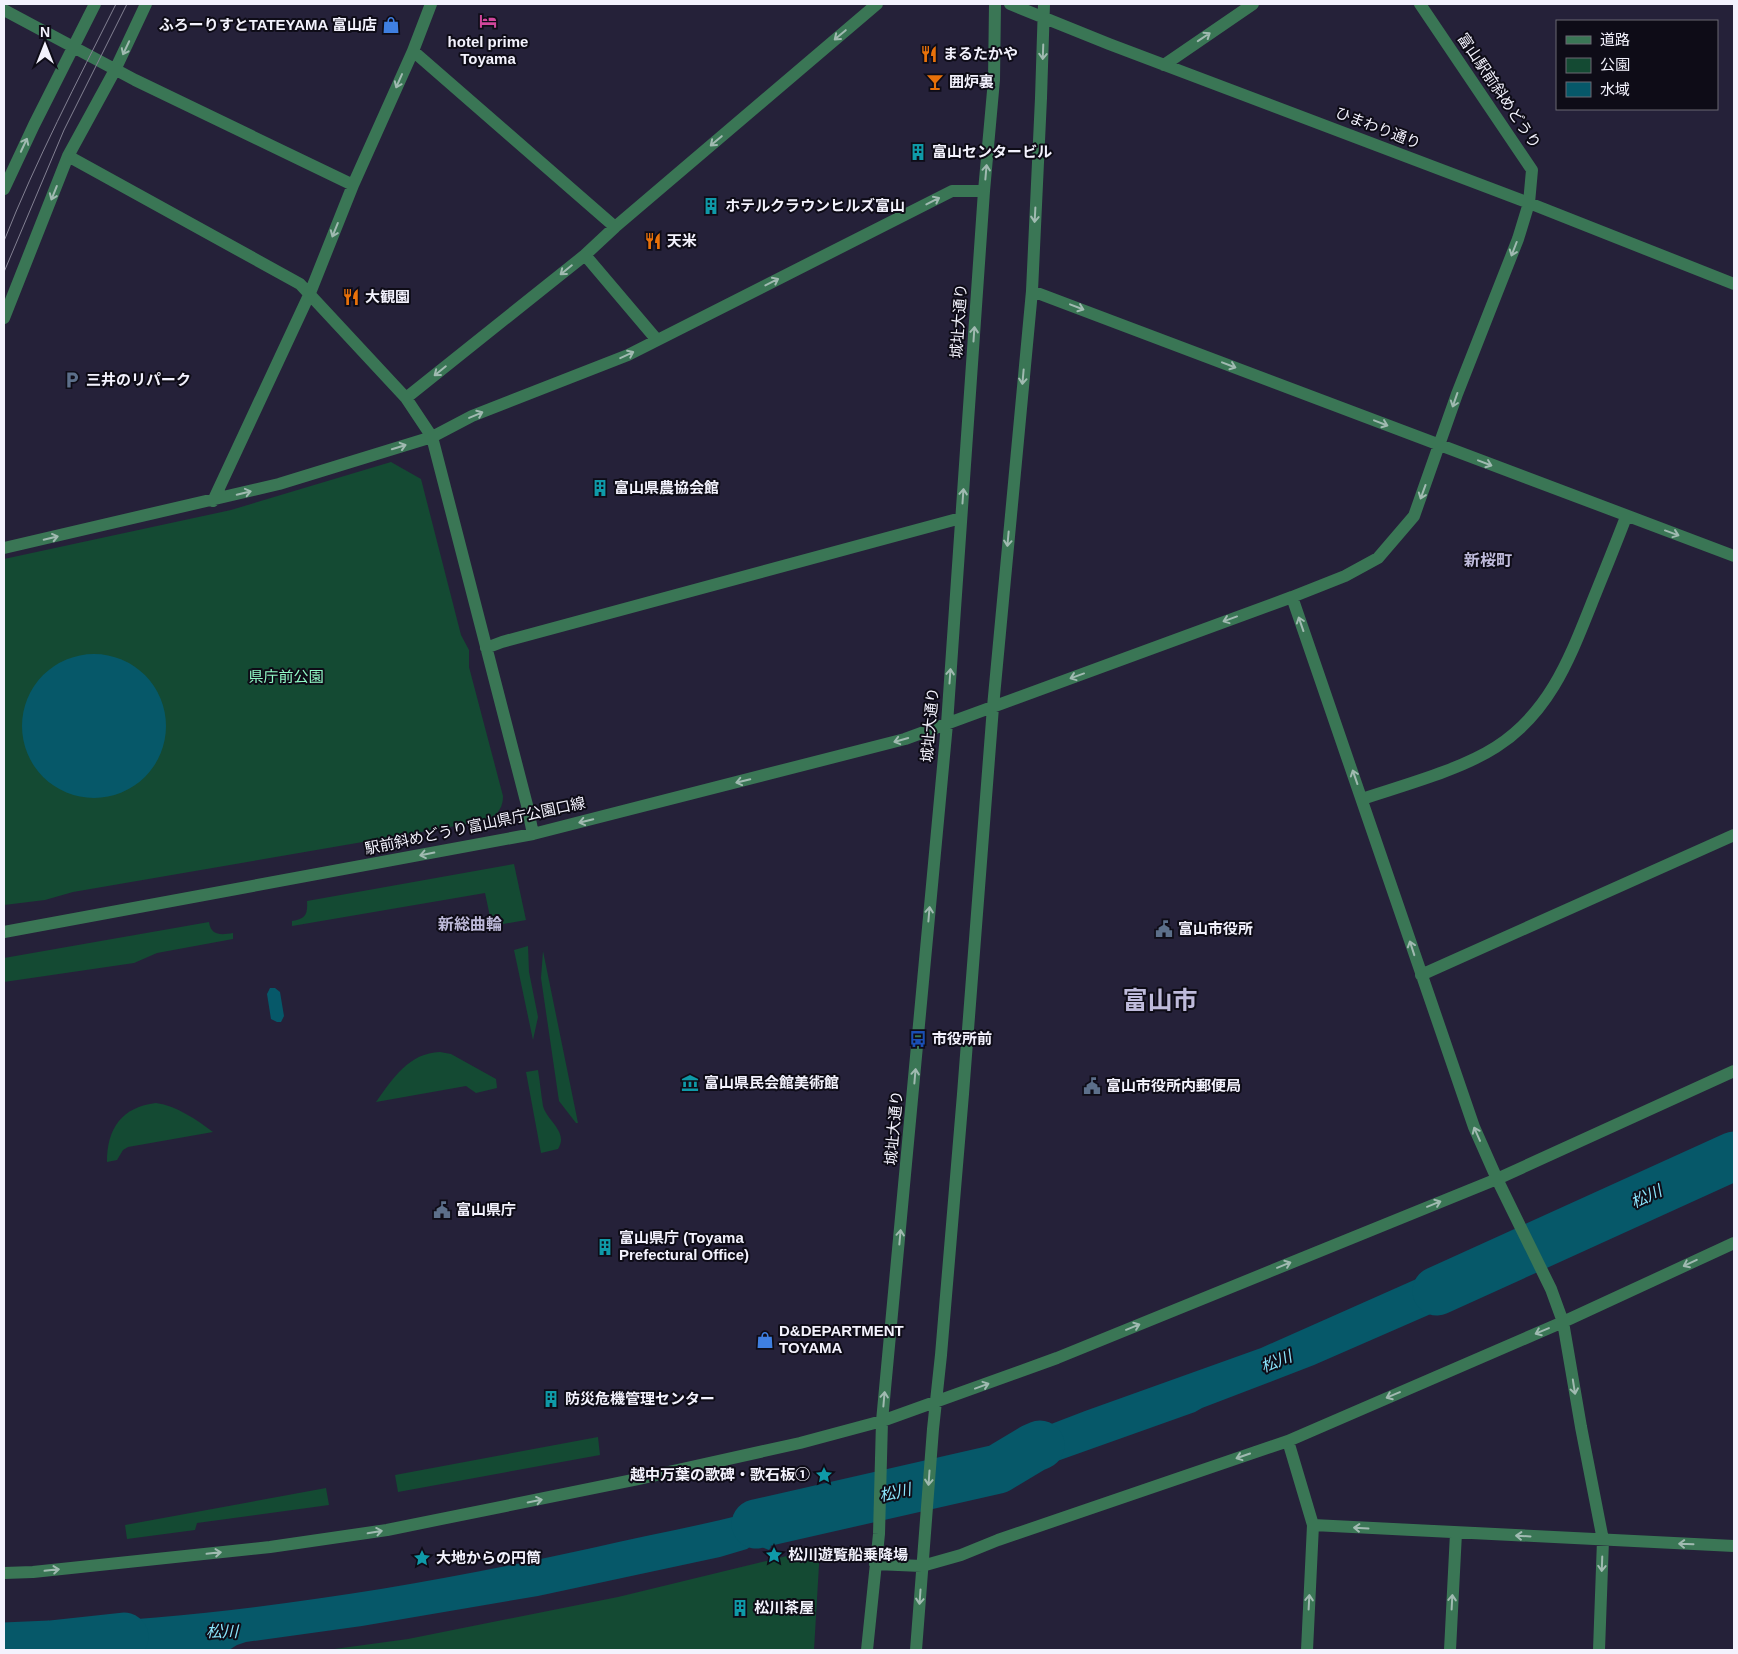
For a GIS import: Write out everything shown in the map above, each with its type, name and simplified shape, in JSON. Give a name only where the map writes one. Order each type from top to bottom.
[{"type":"street","points":[[4,189],[95,4]]},
{"type":"street","points":[[4,318],[68,156],[115,70],[146,4]]},
{"type":"street","points":[[213,501],[310,293],[354,184],[413,51],[431,4]]},
{"type":"street","points":[[406,398],[585,255],[615,227],[877,4]]},
{"type":"street","name":"城址大通り","points":[[867,1650],[878,1534],[882,1421],[946,724],[984,191],[994,80],[995,4]]},
{"type":"street","name":"ひまわり通り","points":[[1010,4],[1164,65],[1529,203],[1734,284]]},
{"type":"street","points":[[916,1650],[933,1429],[963,1094],[993,707],[1032,291],[1044,4]]},
{"type":"street","points":[[1164,65],[1254,4]]},
{"type":"street","name":"富山駅前斜めどうり","points":[[1292,596],[1345,576],[1378,558],[1414,516],[1457,394],[1518,238],[1529,203],[1532,170],[1420,4]]},
{"type":"street","points":[[4,10],[115,70],[354,184]]},
{"type":"street","points":[[413,51],[615,227]]},
{"type":"street","points":[[68,156],[300,284],[406,398],[432,437],[533,834]]},
{"type":"street","points":[[4,548],[213,501],[278,484],[432,437],[472,416],[628,355],[952,191],[984,191]]},
{"type":"street","points":[[585,255],[657,340]]},
{"type":"street","points":[[1032,291],[1626,517],[1734,556]]},
{"type":"street","points":[[1362,799],[1461,764],[1496,747],[1525,725],[1554,689],[1571,656],[1626,517]]},
{"type":"street","points":[[486,648],[502,642],[961,518]]},
{"type":"street","points":[[1292,596],[1474,1127],[1497,1179],[1551,1288],[1563,1322],[1580,1427],[1603,1540],[1598,1650]]},
{"type":"street","name":"駅前斜めどうり富山県庁公園口線","points":[[4,932],[533,834],[905,740],[1292,596]]},
{"type":"street","points":[[1421,975],[1734,835]]},
{"type":"street","points":[[4,1573],[33,1572],[354,1536],[638,1479],[800,1443],[882,1421],[1057,1358],[1497,1179],[1734,1071]]},
{"type":"street","points":[[875,1564],[922,1566],[961,1555],[998,1540],[1288,1441],[1563,1322],[1734,1243]]},
{"type":"street","points":[[1288,1441],[1313,1525],[1307,1650]]},
{"type":"street","points":[[1313,1525],[1734,1546]]},
{"type":"street","points":[[1450,1650],[1456,1533]]},
{"type":"green space","name":"県庁前公園","points":[[391,462],[421,479],[461,635],[469,650],[469,667],[503,796],[500,809],[492,817],[467,824],[73,892],[45,900],[4,905],[4,559],[231,510]]},
{"type":"green space","points":[[514,864],[526,920],[492,926],[485,893],[292,926],[292,921],[305,916],[307,901]]},
{"type":"green space","points":[[209,922],[214,932],[217,934],[233,933],[233,939],[157,953],[134,963],[4,982],[4,958]]},
{"type":"green space","points":[[528,946],[529,972],[538,1017],[533,1040],[514,950]]},
{"type":"green space","points":[[543,951],[578,1123],[576,1123],[559,1101],[541,978]]},
{"type":"green space","points":[[429,1053],[451,1054],[496,1079],[497,1088],[476,1093],[466,1086],[376,1102],[403,1068],[419,1057]]},
{"type":"green space","points":[[538,1070],[543,1106],[561,1137],[558,1149],[541,1153],[526,1072]]},
{"type":"green space","points":[[156,1103],[179,1110],[213,1132],[128,1147],[123,1150],[117,1160],[107,1162],[110,1139],[119,1121],[134,1109]]},
{"type":"green space","points":[[598,1437],[600,1455],[398,1492],[395,1475]]},
{"type":"green space","points":[[326,1488],[329,1505],[197,1523],[195,1530],[127,1539],[125,1525]]},
{"type":"green space","points":[[820,1548],[814,1650],[327,1650],[408,1639],[618,1597]]},
{"type":"water","points":[[94,654],[122,659],[145,675],[161,698],[166,726],[161,754],[145,777],[122,793],[94,798],[66,793],[43,777],[27,754],[22,726],[27,698],[43,675],[66,659]]},
{"type":"water","points":[[270,988],[275,988],[280,992],[284,1016],[281,1022],[271,1019],[267,994]]},
{"type":"water","name":"松川","points":[[1734,1132],[1734,1176],[1563,1254],[1561,1250],[1564,1244],[1560,1235],[1553,1233],[1546,1220]]},
{"type":"water","name":"松川","points":[[1493,1245],[1498,1254],[1496,1258],[1500,1268],[1505,1269],[1511,1279],[1314,1365],[1195,1412],[1032,1470],[1017,1482],[979,1493],[980,1455],[993,1451],[1007,1441],[1261,1348]]},
{"type":"water","name":"松川","points":[[824,1490],[821,1523],[767,1537],[771,1547],[769,1550],[754,1544],[747,1549],[720,1557],[538,1596],[362,1626],[246,1642],[229,1650],[59,1650],[56,1624],[123,1620],[258,1607],[393,1587],[526,1562],[707,1523]]},
{"type":"water","points":[[37,1626],[40,1650],[4,1650],[4,1629]]},
{"type":"waterway","name":"松川","points":[[1437,1291],[1734,1156]]},
{"type":"waterway","name":"松川","points":[[756,1524],[998,1469],[1040,1445]]},
{"type":"waterway","name":"松川","points":[[4,1647],[50,1645],[124,1637]]},
{"type":"tram line","points":[[4,241],[43,151],[116,4]]},
{"type":"tram line","points":[[4,272],[64,130],[127,4]]},
{"type":"place","name":"hotel prime Toyama","points":[[488,21]]},
{"type":"place","name":"ふろーりすとTATEYAMA 富山店","points":[[391,25]]},
{"type":"place","name":"まるたかや","points":[[929,54]]},
{"type":"place","name":"囲炉裏","points":[[935,82]]},
{"type":"place","name":"富山センタービル","points":[[918,152]]},
{"type":"place","name":"ホテルクラウンヒルズ富山","points":[[711,206]]},
{"type":"place","name":"天米","points":[[653,241]]},
{"type":"place","name":"大観園","points":[[351,297]]},
{"type":"place","name":"三井のリパーク","points":[[72,380]]},
{"type":"place","name":"富山県農協会館","points":[[600,488]]},
{"type":"place","name":"富山市役所","points":[[1164,929]]},
{"type":"place","name":"市役所前","points":[[918,1039]]},
{"type":"place","name":"富山県民会館美術館","points":[[690,1083]]},
{"type":"place","name":"富山市役所内郵便局","points":[[1092,1086]]},
{"type":"place","name":"富山県庁","points":[[442,1210]]},
{"type":"place","name":"富山県庁 (Toyama Prefectural Office)","points":[[605,1247]]},
{"type":"place","name":"D&DEPARTMENT TOYAMA","points":[[765,1340]]},
{"type":"place","name":"防災危機管理センター","points":[[551,1399]]},
{"type":"place","name":"越中万葉の歌碑・歌石板①","points":[[824,1475]]},
{"type":"place","name":"松川遊覧船乗降場","points":[[774,1555]]},
{"type":"place","name":"大地からの円筒","points":[[422,1558]]},
{"type":"place","name":"松川茶屋","points":[[740,1608]]},
{"type":"district","name":"新桜町","points":[[1488,560]]},
{"type":"district","name":"新総曲輪","points":[[470,924]]},
{"type":"district","name":"富山市","points":[[1160,1000]]}]
